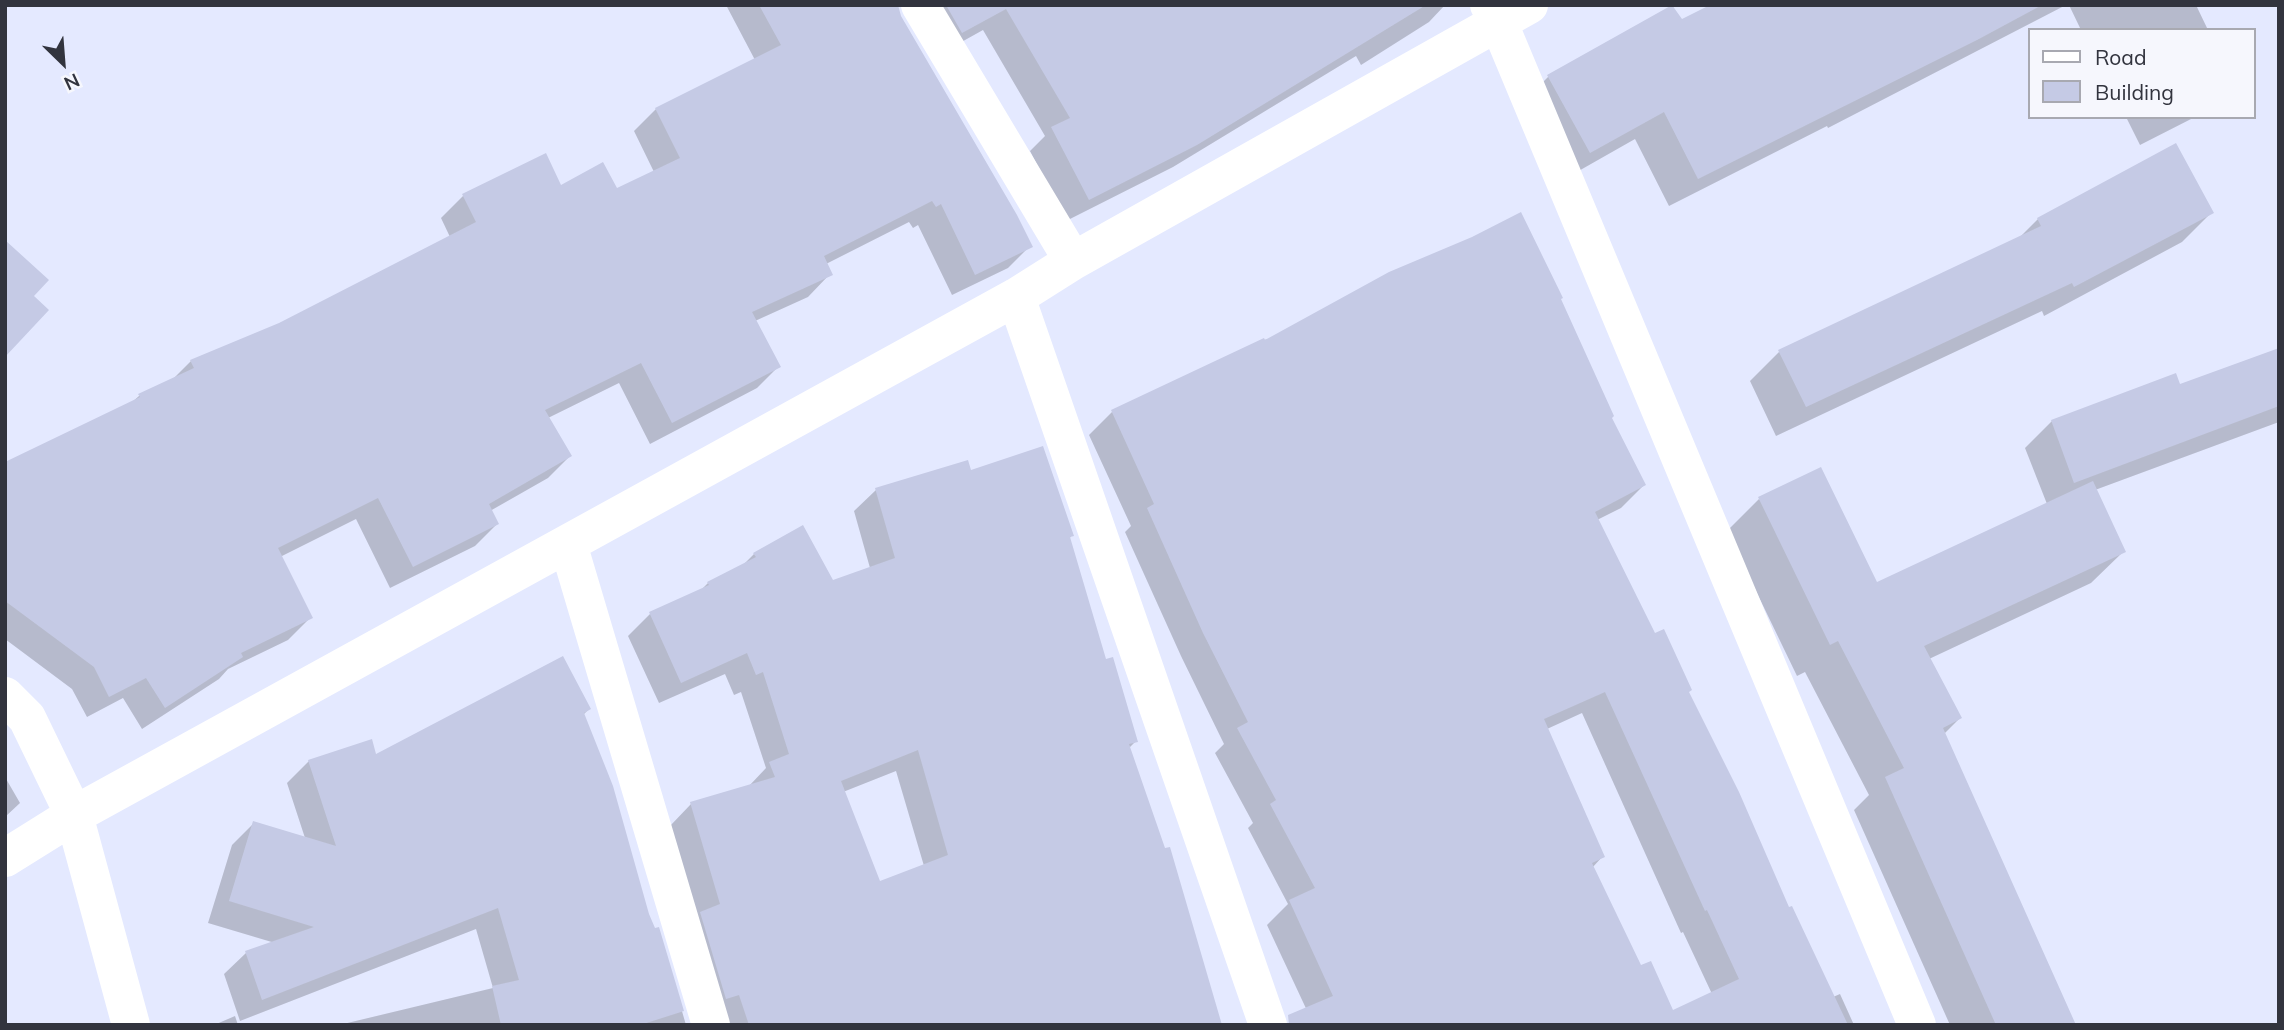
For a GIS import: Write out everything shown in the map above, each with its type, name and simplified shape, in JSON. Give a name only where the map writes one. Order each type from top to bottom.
[{"type":"street","points":[[920,5],[1073,261]]},
{"type":"street","points":[[5,858],[74,814],[1016,297],[1073,261],[1505,11],[1917,1025]]},
{"type":"street","points":[[1016,297],[1268,1025]]},
{"type":"street","points":[[568,544],[711,1025]]},
{"type":"street","points":[[5,695],[27,718],[74,814],[131,1025]]},
{"type":"building","points":[[759,5],[898,5],[901,16],[1033,247],[975,275],[941,204],[936,207],[932,201],[824,256],[833,275],[752,312],[781,367],[672,423],[641,363],[545,410],[572,456],[489,504],[499,524],[413,567],[378,498],[278,548],[313,618],[241,653],[243,657],[165,708],[146,678],[109,697],[94,667],[5,601],[5,462],[194,368],[190,360],[279,323],[476,222],[462,194],[546,153],[561,185],[603,162],[617,188],[680,158],[655,108],[781,45]]},
{"type":"building","points":[[946,5],[1426,5],[1197,145],[1089,200],[1051,127],[1070,118],[1006,9],[962,33]]},
{"type":"building","points":[[1672,5],[1682,19],[1710,5],[2042,5],[1698,179],[1664,112],[1590,153],[1547,75]]},
{"type":"building","points":[[2176,143],[2214,213],[2074,287],[2072,283],[1806,407],[1778,350],[2041,226],[2037,218]]},
{"type":"building","points":[[1521,212],[1563,298],[1561,299],[1614,416],[1612,418],[1646,485],[1595,512],[1655,633],[1664,629],[1692,690],[1689,692],[1739,792],[1789,907],[1792,906],[1848,1025],[1289,1025],[1288,1015],[1333,996],[1289,900],[1315,888],[1270,804],[1276,800],[1237,728],[1248,722],[1203,633],[1147,508],[1154,504],[1111,410],[1264,338],[1265,340],[1389,272],[1472,237]],"holes":[[[1605,692],[1705,911],[1707,910],[1739,979],[1673,1010],[1651,961],[1641,965],[1592,863],[1605,857],[1544,719]]]},
{"type":"building","points":[[5,240],[49,280],[34,296],[49,310],[5,357]]},
{"type":"building","points":[[2279,348],[2279,406],[2074,483],[2051,420],[2176,373],[2180,384]]},
{"type":"building","points":[[1043,446],[1074,536],[1070,537],[1106,659],[1113,657],[1138,742],[1129,744],[1165,848],[1170,847],[1222,1025],[749,1025],[739,995],[726,999],[700,912],[720,904],[690,802],[775,777],[769,762],[789,754],[763,672],[756,675],[747,653],[681,683],[649,612],[709,585],[707,582],[756,557],[753,553],[803,525],[833,580],[895,558],[875,488],[968,460],[971,470]],"holes":[[[918,750],[948,855],[880,881],[841,781]]]},
{"type":"building","points":[[1821,467],[1877,582],[2093,481],[2126,552],[1924,646],[1962,718],[1943,728],[2076,1025],[1996,1025],[1885,777],[1904,768],[1838,641],[1830,645],[1758,497]]},
{"type":"building","points":[[563,656],[591,709],[584,713],[613,786],[649,914],[655,928],[659,927],[684,1011],[640,1025],[501,1025],[492,986],[519,980],[498,908],[262,1000],[245,951],[314,927],[229,901],[253,821],[336,846],[308,760],[372,739],[376,754]]}]
